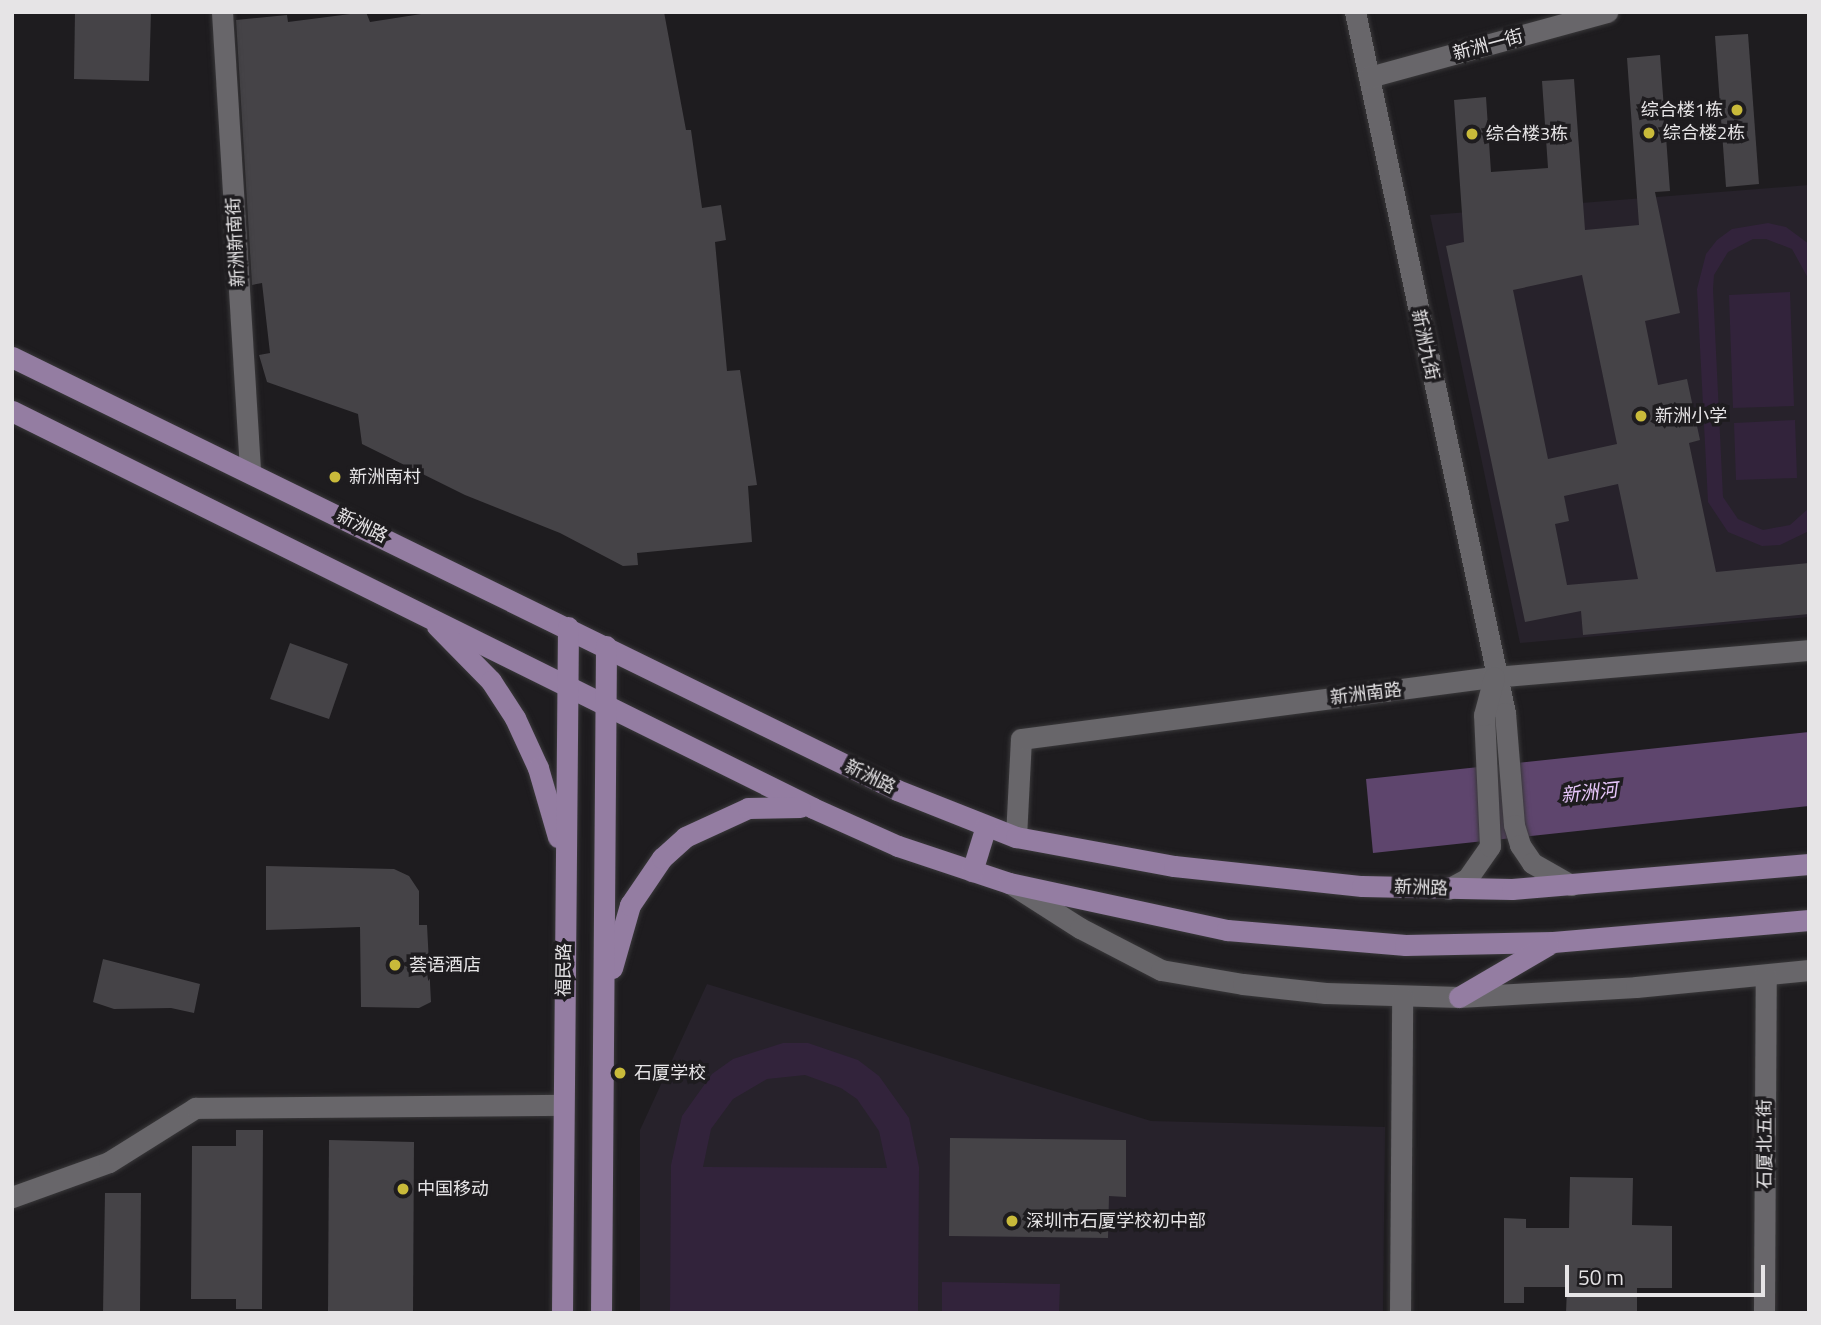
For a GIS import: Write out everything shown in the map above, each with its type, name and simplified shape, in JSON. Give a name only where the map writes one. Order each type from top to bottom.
[{"type":"main road","name":"新洲路","points":[[12,357],[897,790],[1016,837],[1119,857],[1272,879],[1448,889],[1571,886],[1809,864]]},
{"type":"main road","points":[[12,411],[423,612],[813,808],[898,846],[1009,883],[1177,922],[1288,938],[1405,945],[1553,942],[1809,920]]},
{"type":"main road","points":[[423,612],[491,681],[515,718],[554,818],[566,882]]},
{"type":"main road","name":"福民路","points":[[562,1313],[561,1105],[568,627]]},
{"type":"main road","points":[[601,1313],[606,646]]},
{"type":"main road","points":[[603,1012],[615,950],[630,905],[662,858],[705,825],[748,808],[778,804],[813,808]]},
{"type":"main road","points":[[972,871],[986,826]]},
{"type":"main road","points":[[1459,997],[1553,942]]},
{"type":"street","name":"新洲新南街","points":[[222,12],[250,472]]},
{"type":"street","name":"新洲九街","points":[[1355,12],[1494,677],[1492,827],[1481,864],[1468,879],[1448,889]]},
{"type":"street","name":"新洲一街","points":[[1369,77],[1607,12]]},
{"type":"street","name":"新洲南路","points":[[1016,837],[1021,739],[1494,677],[1809,650]]},
{"type":"street","name":"新洲九街","points":[[1494,714],[1520,845],[1532,863],[1571,886]]},
{"type":"street","points":[[1009,883],[1080,928],[1161,970],[1243,984],[1402,997],[1459,997],[1636,988],[1809,970]]},
{"type":"street","name":"石厦北五街","points":[[1764,1313],[1766,975]]},
{"type":"street","points":[[1400,1313],[1402,997]]},
{"type":"street","points":[[12,1197],[109,1162],[195,1108],[561,1105]]},
{"type":"shaded area","name":"新洲小学","points":[[1809,185],[1809,617],[1520,643],[1430,215]]},
{"type":"shaded area","points":[[1768,223],[1786,227],[1809,244],[1809,280],[1792,249],[1766,239],[1753,239],[1728,252],[1714,275],[1713,289],[1723,497],[1738,519],[1763,530],[1790,525],[1809,508],[1809,531],[1780,545],[1762,546],[1728,532],[1708,502],[1697,289],[1706,254],[1717,240],[1732,229]]},
{"type":"shaded area","points":[[1790,292],[1794,406],[1733,408],[1729,295]]},
{"type":"shaded area","points":[[1795,420],[1797,478],[1736,480],[1734,423]]},
{"type":"shaded area","name":"深圳市石厦学校初中部","points":[[707,984],[1151,1121],[1385,1127],[1383,1313],[640,1313],[640,1130]]},
{"type":"shaded area","points":[[783,1043],[808,1043],[858,1060],[879,1076],[909,1118],[919,1167],[918,1313],[670,1313],[671,1165],[682,1116],[712,1074],[733,1059]],"holes":[[[805,1075],[841,1088],[857,1099],[879,1131],[887,1168],[703,1167],[711,1129],[733,1099],[767,1079]]]},
{"type":"shaded area","points":[[942,1282],[1060,1284],[1059,1313],[942,1313]]},
{"type":"water","name":"新洲河","points":[[1809,732],[1809,806],[1373,853],[1366,779]]},
{"type":"building","points":[[75,12],[151,12],[149,81],[74,79]]},
{"type":"building","points":[[366,12],[370,22],[434,12],[664,12],[686,130],[691,130],[702,208],[721,205],[726,240],[715,242],[727,371],[740,370],[757,485],[748,486],[752,542],[637,553],[638,565],[623,566],[560,533],[465,495],[362,444],[358,414],[267,382],[259,355],[270,353],[262,283],[252,285],[236,20],[287,15],[288,22]]},
{"type":"building","name":"综合楼1栋","points":[[1748,34],[1759,184],[1726,187],[1715,36]]},
{"type":"building","points":[[1660,55],[1670,191],[1655,192],[1680,313],[1645,321],[1658,385],[1687,379],[1700,440],[1689,443],[1716,572],[1809,563],[1809,614],[1583,635],[1581,611],[1525,622],[1446,246],[1464,242],[1454,100],[1486,97],[1491,172],[1548,168],[1542,81],[1574,79],[1585,230],[1639,225],[1627,58]],"holes":[[[1582,275],[1617,444],[1548,459],[1513,290]],[[1618,484],[1638,579],[1567,585],[1555,524],[1569,521],[1564,496]]]},
{"type":"building","points":[[290,643],[348,664],[329,719],[270,699]]},
{"type":"building","name":"荟语酒店","points":[[266,866],[394,869],[409,876],[419,891],[419,925],[427,925],[431,1002],[419,1008],[361,1007],[360,927],[266,930]]},
{"type":"building","points":[[103,959],[200,984],[194,1013],[171,1008],[114,1009],[93,1002]]},
{"type":"building","points":[[236,1130],[263,1130],[262,1309],[236,1309],[236,1299],[191,1299],[192,1146],[236,1146]]},
{"type":"building","points":[[950,1138],[1126,1140],[1126,1197],[1109,1196],[1108,1238],[949,1236]]},
{"type":"building","points":[[329,1140],[414,1142],[413,1313],[328,1313]]},
{"type":"building","points":[[1570,1177],[1633,1178],[1632,1225],[1672,1226],[1672,1288],[1637,1288],[1637,1313],[1566,1313],[1567,1287],[1524,1287],[1524,1303],[1504,1303],[1504,1218],[1526,1219],[1526,1228],[1569,1228]]},
{"type":"building","points":[[105,1193],[141,1193],[140,1313],[103,1313]]},
{"type":"place","name":"综合楼1栋","points":[[1737,110]]},
{"type":"place","name":"综合楼2栋","points":[[1649,133]]},
{"type":"place","name":"综合楼3栋","points":[[1472,134]]},
{"type":"place","name":"新洲小学","points":[[1641,416]]},
{"type":"place","name":"新洲南村","points":[[335,477]]},
{"type":"place","name":"荟语酒店","points":[[395,965]]},
{"type":"place","name":"石厦学校","points":[[620,1073]]},
{"type":"place","name":"中国移动","points":[[403,1189]]},
{"type":"place","name":"深圳市石厦学校初中部","points":[[1012,1221]]}]
